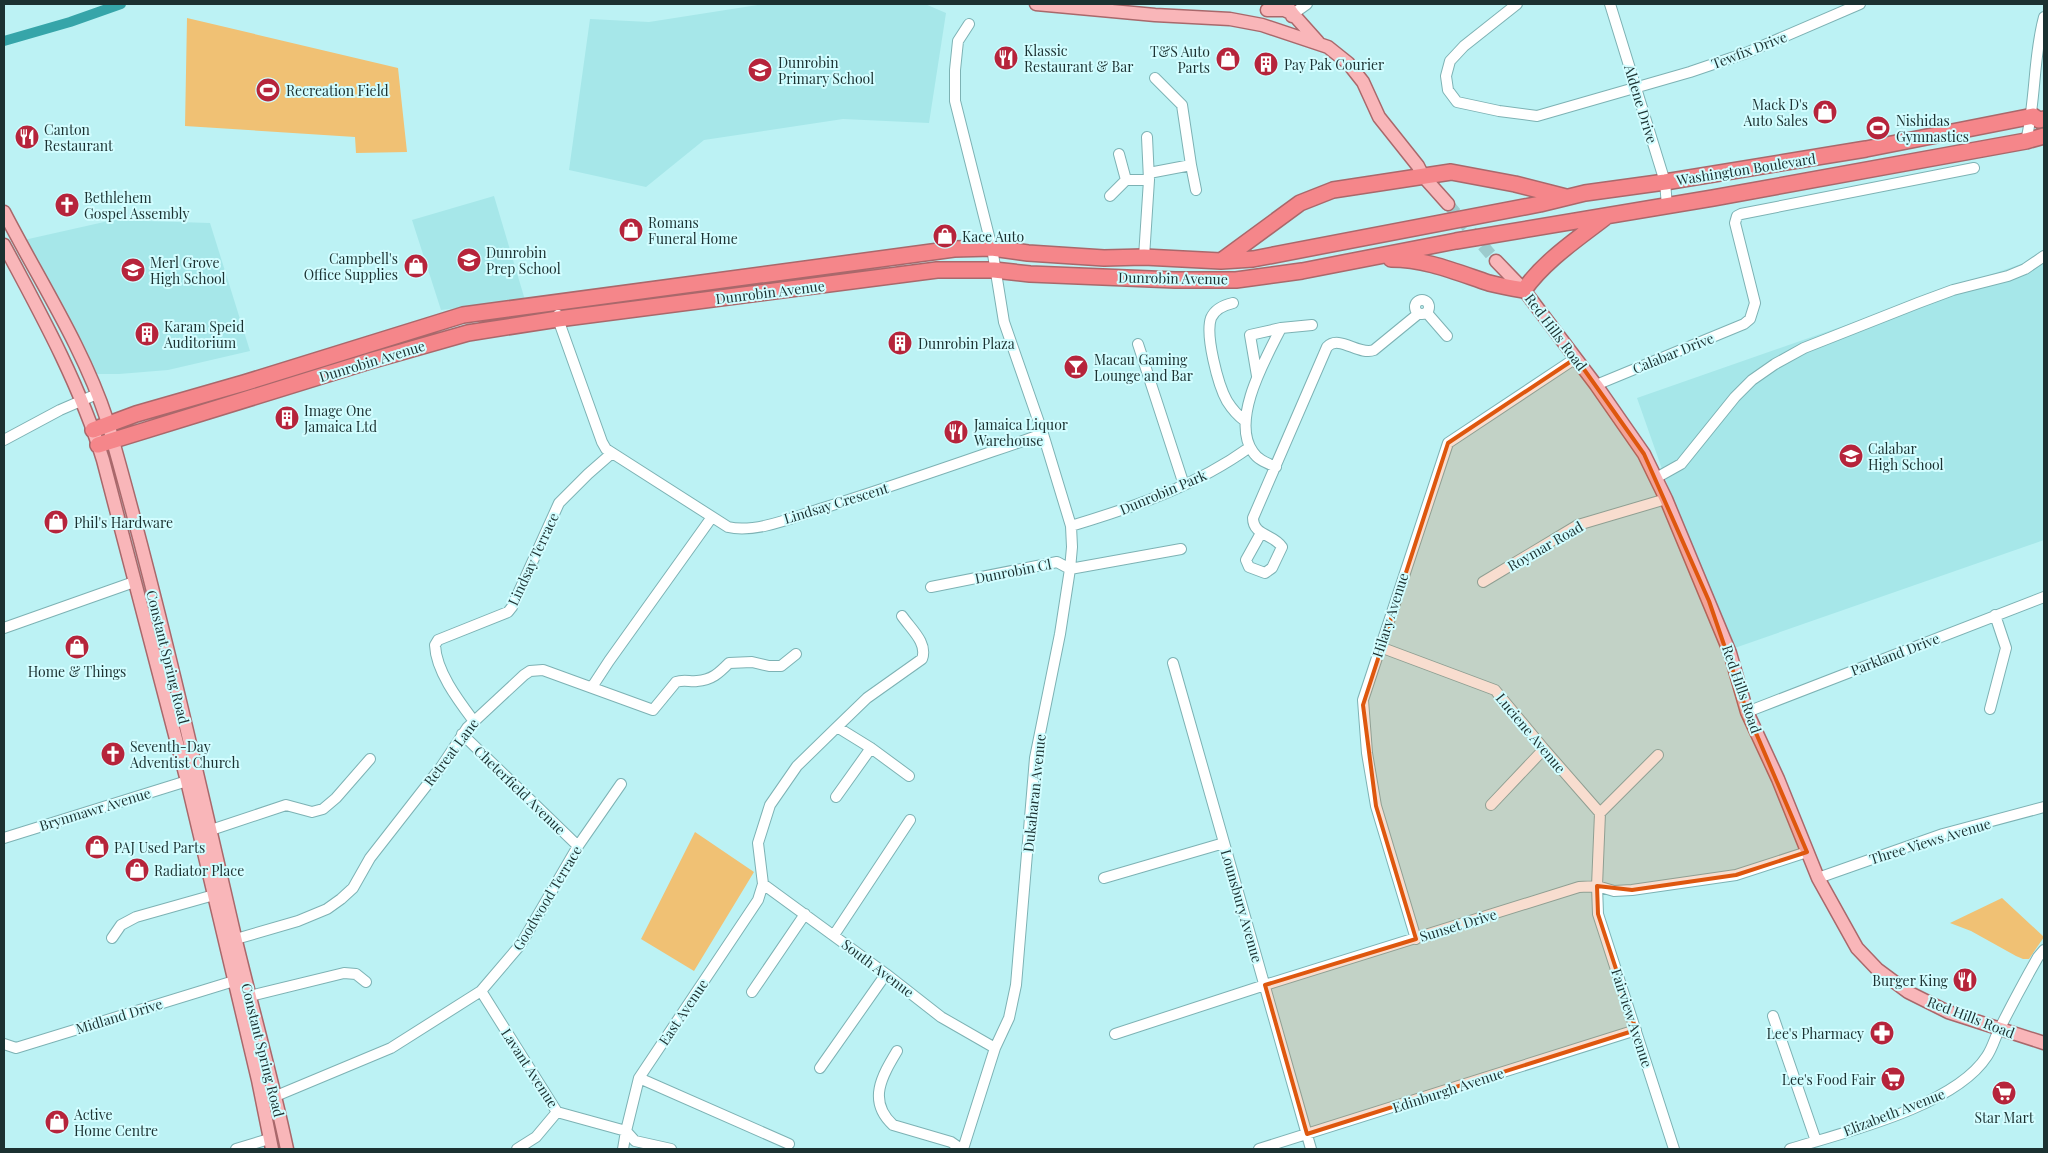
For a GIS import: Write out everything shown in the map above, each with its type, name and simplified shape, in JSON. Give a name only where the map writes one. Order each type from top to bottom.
[{"type":"highway","name":"Washington Boulevard","points":[[1445,221],[1586,193],[1866,149],[2038,117]]},
{"type":"highway","name":"Washington Boulevard","points":[[1456,240],[1667,206],[2026,141],[2044,136]]},
{"type":"highway","points":[[1221,261],[1300,203],[1332,190],[1451,172],[1498,180],[1568,198]]},
{"type":"highway","points":[[1362,260],[1421,262],[1454,270],[1491,283],[1524,290],[1530,282],[1564,251],[1608,215]]},
{"type":"highway","name":"Dunrobin Avenue","points":[[93,430],[136,414],[244,383],[463,315],[954,249],[992,248],[1104,258],[1144,257],[1221,261],[1253,259],[1445,221]]},
{"type":"highway","name":"Dunrobin Avenue","points":[[106,443],[370,361],[468,333],[558,319],[937,270],[994,270],[1030,274],[1174,280],[1236,280],[1302,271],[1456,240]]},
{"type":"main road","points":[[1036,4],[1155,15],[1230,19],[1262,25],[1318,42],[1328,47],[1348,63],[1363,82],[1379,117],[1418,166],[1423,176],[1448,204]]},
{"type":"main road","points":[[1262,25],[1267,7],[1289,9]]},
{"type":"main road","points":[[1288,33],[1289,9]]},
{"type":"main road","points":[[1289,9],[1318,42]]},
{"type":"main road","name":"Constant Spring Road","points":[[4,212],[65,325],[97,394],[108,425],[106,443],[134,582],[187,781],[258,1080],[270,1144]]},
{"type":"main road","name":"Constant Spring Road","points":[[5,252],[56,344],[93,430],[106,443],[148,576],[276,1096],[287,1149]]},
{"type":"main road","name":"Red Hills Road","points":[[1496,261],[1524,290],[1596,385],[1644,454],[1666,499],[1730,653],[1747,712],[1778,779],[1818,878],[1857,948],[1877,969],[1908,992],[1948,1012],[2044,1042]]},
{"type":"street","points":[[1289,9],[1307,4]]},
{"type":"street","name":"Tewfix Drive","points":[[1517,4],[1464,46],[1450,61],[1446,76],[1448,90],[1457,102],[1499,111],[1537,116],[1746,53],[1860,4]]},
{"type":"street","name":"Aldene Drive","points":[[1610,4],[1665,182],[1667,206]]},
{"type":"street","points":[[2026,141],[2038,117],[2044,17]]},
{"type":"street","points":[[969,24],[958,41],[955,70],[955,101],[992,248],[994,270],[1004,322],[1043,434]]},
{"type":"street","points":[[1155,78],[1182,105],[1196,190]]},
{"type":"street","points":[[1144,257],[1149,177],[1147,137]]},
{"type":"street","points":[[1119,154],[1126,180]]},
{"type":"street","points":[[1110,196],[1126,180],[1149,177],[1191,165]]},
{"type":"street","name":"Calabar Drive","points":[[1596,385],[1744,324],[1750,319],[1755,303],[1735,223],[1737,216],[1744,213],[1974,168]]},
{"type":"street","points":[[1656,478],[1681,464],[1690,456],[1735,397],[1752,380],[1775,364],[1804,348],[1944,293],[2008,276],[2025,269],[2044,256]]},
{"type":"street","name":"Lindsay Crescent","points":[[559,302],[558,319],[602,442],[612,453],[728,527],[749,529],[876,492],[1043,434]]},
{"type":"street","points":[[1233,304],[1223,306],[1212,316],[1209,335],[1217,374],[1225,399],[1245,421]]},
{"type":"street","points":[[1261,533],[1254,528],[1253,518],[1330,344],[1338,342],[1370,352],[1423,313],[1447,336]]},
{"type":"street","points":[[1256,376],[1250,335],[1281,328],[1312,325]]},
{"type":"street","points":[[1276,467],[1261,460],[1254,454],[1250,447],[1245,421],[1256,376],[1281,328]]},
{"type":"street","points":[[1138,344],[1184,485]]},
{"type":"street","name":"Hilary Avenue","points":[[1416,939],[1376,806],[1367,753],[1363,700],[1448,444],[1576,358]]},
{"type":"street","points":[[4,440],[97,394]]},
{"type":"street","name":"Dukaharan Avenue","points":[[962,1149],[995,1048],[1009,1018],[1016,985],[1035,758],[1060,634],[1070,569],[1071,526],[1043,434]]},
{"type":"street","name":"Dunrobin Park","points":[[1071,526],[1120,511],[1184,485],[1231,461],[1250,447]]},
{"type":"street","name":"Lindsay Terrace","points":[[473,720],[456,697],[443,673],[435,645],[438,640],[508,612],[512,607],[559,503],[612,453]]},
{"type":"street","name":"Roymar Road","points":[[1484,582],[1578,525],[1666,499]]},
{"type":"street","points":[[592,688],[609,661],[712,517]]},
{"type":"street","name":"Dunrobin Cl","points":[[931,587],[1056,562],[1070,569],[1181,549]]},
{"type":"street","points":[[4,628],[134,582]]},
{"type":"street","name":"Parkland Drive","points":[[1747,712],[2044,597]]},
{"type":"street","points":[[1990,709],[2006,648],[1995,615]]},
{"type":"street","points":[[763,884],[758,843],[770,805],[797,766],[867,698],[922,659],[923,645],[902,616]]},
{"type":"street","name":"Luciene Avenue","points":[[1380,647],[1495,690],[1544,750],[1600,813]]},
{"type":"street","name":"Retreat Lane","points":[[236,939],[298,921],[327,909],[353,888],[370,858],[441,767],[473,720],[530,671],[543,670],[653,710],[676,682],[682,680],[698,681],[716,677],[729,663],[752,662],[769,666],[781,666],[796,654]]},
{"type":"street","name":"Lounsbury Avenue","points":[[1173,663],[1311,1149]]},
{"type":"street","points":[[837,727],[871,748],[909,776]]},
{"type":"street","name":"Cheterfield Avenue","points":[[462,734],[578,846]]},
{"type":"street","points":[[836,797],[871,748]]},
{"type":"street","points":[[1491,805],[1544,750]]},
{"type":"street","points":[[1597,886],[1600,813],[1658,755]]},
{"type":"street","points":[[211,830],[286,805],[312,812],[323,809],[336,798],[370,759]]},
{"type":"street","name":"Brynmawr Avenue","points":[[4,838],[187,781]]},
{"type":"street","name":"Goodwood Terrace","points":[[276,1096],[392,1048],[481,991],[521,944],[578,846],[621,784]]},
{"type":"street","name":"Three Views Avenue","points":[[1818,878],[1943,834],[2044,807]]},
{"type":"street","points":[[834,935],[910,820]]},
{"type":"street","points":[[1104,878],[1224,843]]},
{"type":"street","name":"Sunset Drive","points":[[1115,1034],[1265,985],[1579,888],[1597,886],[1614,891],[1632,890],[1736,875],[1807,852]]},
{"type":"street","name":"South Avenue","points":[[763,884],[834,935],[941,1017],[995,1048]]},
{"type":"street","name":"East Avenue","points":[[623,1149],[639,1078],[758,900],[763,884]]},
{"type":"street","name":"Fairview Avenue","points":[[1597,886],[1598,914],[1674,1149]]},
{"type":"street","points":[[112,938],[121,925],[136,917],[214,895]]},
{"type":"street","points":[[752,992],[805,914]]},
{"type":"street","name":"Elizabeth Avenue","points":[[1790,1149],[1895,1114],[1950,1091],[1970,1075],[1988,1055],[1999,1029],[2038,957],[2044,950]]},
{"type":"street","points":[[250,996],[344,973],[356,974],[366,982]]},
{"type":"street","points":[[820,1068],[886,974]]},
{"type":"street","name":"Midland Drive","points":[[4,1044],[16,1048],[234,981]]},
{"type":"street","name":"Lavant Avenue","points":[[481,991],[557,1112],[626,1130]]},
{"type":"street","points":[[1773,1016],[1816,1141]]},
{"type":"street","name":"Edinburgh Avenue","points":[[1259,1149],[1636,1030]]},
{"type":"street","points":[[897,1051],[882,1075],[879,1087],[879,1099],[887,1120],[892,1126],[951,1142],[962,1149]]},
{"type":"street","points":[[639,1078],[789,1144]]},
{"type":"street","points":[[516,1149],[536,1137],[557,1112]]},
{"type":"street","points":[[626,1130],[634,1141],[671,1149]]},
{"type":"street","points":[[236,1149],[270,1144]]},
{"type":"highlighted area","points":[[1576,358],[1644,454],[1709,601],[1747,712],[1807,852],[1736,875],[1632,890],[1597,886],[1598,914],[1636,1030],[1307,1134],[1265,985],[1416,939],[1376,806],[1363,705],[1448,443]]},
{"type":"shaded area","name":"Dunrobin Primary School","points":[[764,4],[925,4],[946,13],[929,123],[843,119],[704,140],[646,187],[569,170],[590,19],[649,22]]},
{"type":"shaded area","name":"Recreation Field","points":[[187,18],[398,68],[407,152],[356,153],[355,137],[185,126]]},
{"type":"shaded area","name":"Dunrobin Prep School","points":[[494,196],[525,300],[441,310],[412,220]]},
{"type":"shaded area","name":"Merl Grove High School","points":[[113,220],[210,223],[250,351],[168,370],[96,374],[24,240]]},
{"type":"shaded area","name":"Calabar High School","points":[[2044,256],[2044,540],[1726,651],[1637,398]]},
{"type":"shaded area","points":[[695,832],[754,872],[694,971],[641,939]]},
{"type":"shaded area","points":[[2002,898],[2044,937],[2029,959],[2016,956],[1971,931],[1950,923]]},
{"type":"waterway","points":[[4,41],[70,22],[121,4]]},
{"type":"tunnel","points":[[1448,204],[1496,261]]},
{"type":"place","name":"Klassic Restaurant & Bar","points":[[1006,58]]},
{"type":"place","name":"T&S Auto Parts","points":[[1228,59]]},
{"type":"place","name":"Pay Pak Courier","points":[[1266,64]]},
{"type":"place","name":"Dunrobin Primary School","points":[[760,70]]},
{"type":"place","name":"Recreation Field","points":[[268,90]]},
{"type":"place","name":"Mack D's Auto Sales","points":[[1825,112]]},
{"type":"place","name":"Nishidas Gymnastics","points":[[1878,128]]},
{"type":"place","name":"Canton Restaurant","points":[[27,137]]},
{"type":"place","name":"Bethlehem Gospel Assembly","points":[[67,205]]},
{"type":"place","name":"Romans Funeral Home","points":[[631,230]]},
{"type":"place","name":"Kace Auto","points":[[945,236]]},
{"type":"place","name":"Dunrobin Prep School","points":[[469,260]]},
{"type":"place","name":"Campbell's Office Supplies","points":[[416,266]]},
{"type":"place","name":"Merl Grove High School","points":[[133,270]]},
{"type":"place","name":"Karam Speid Auditorium","points":[[147,334]]},
{"type":"place","name":"Dunrobin Plaza","points":[[900,343]]},
{"type":"place","name":"Macau Gaming Lounge and Bar","points":[[1076,367]]},
{"type":"place","name":"Image One Jamaica Ltd","points":[[287,418]]},
{"type":"place","name":"Jamaica Liquor Warehouse","points":[[956,432]]},
{"type":"place","name":"Calabar High School","points":[[1851,456]]},
{"type":"place","name":"Phil's Hardware","points":[[56,522]]},
{"type":"place","name":"Home & Things","points":[[77,647]]},
{"type":"place","name":"Seventh-Day Adventist Church","points":[[113,754]]},
{"type":"place","name":"PAJ Used Parts","points":[[97,847]]},
{"type":"place","name":"Radiator Place","points":[[137,870]]},
{"type":"place","name":"Burger King","points":[[1965,980]]},
{"type":"place","name":"Lee's Pharmacy","points":[[1882,1033]]},
{"type":"place","name":"Lee's Food Fair","points":[[1893,1079]]},
{"type":"place","name":"Star Mart","points":[[2004,1093]]},
{"type":"place","name":"Active Home Centre","points":[[57,1122]]}]
